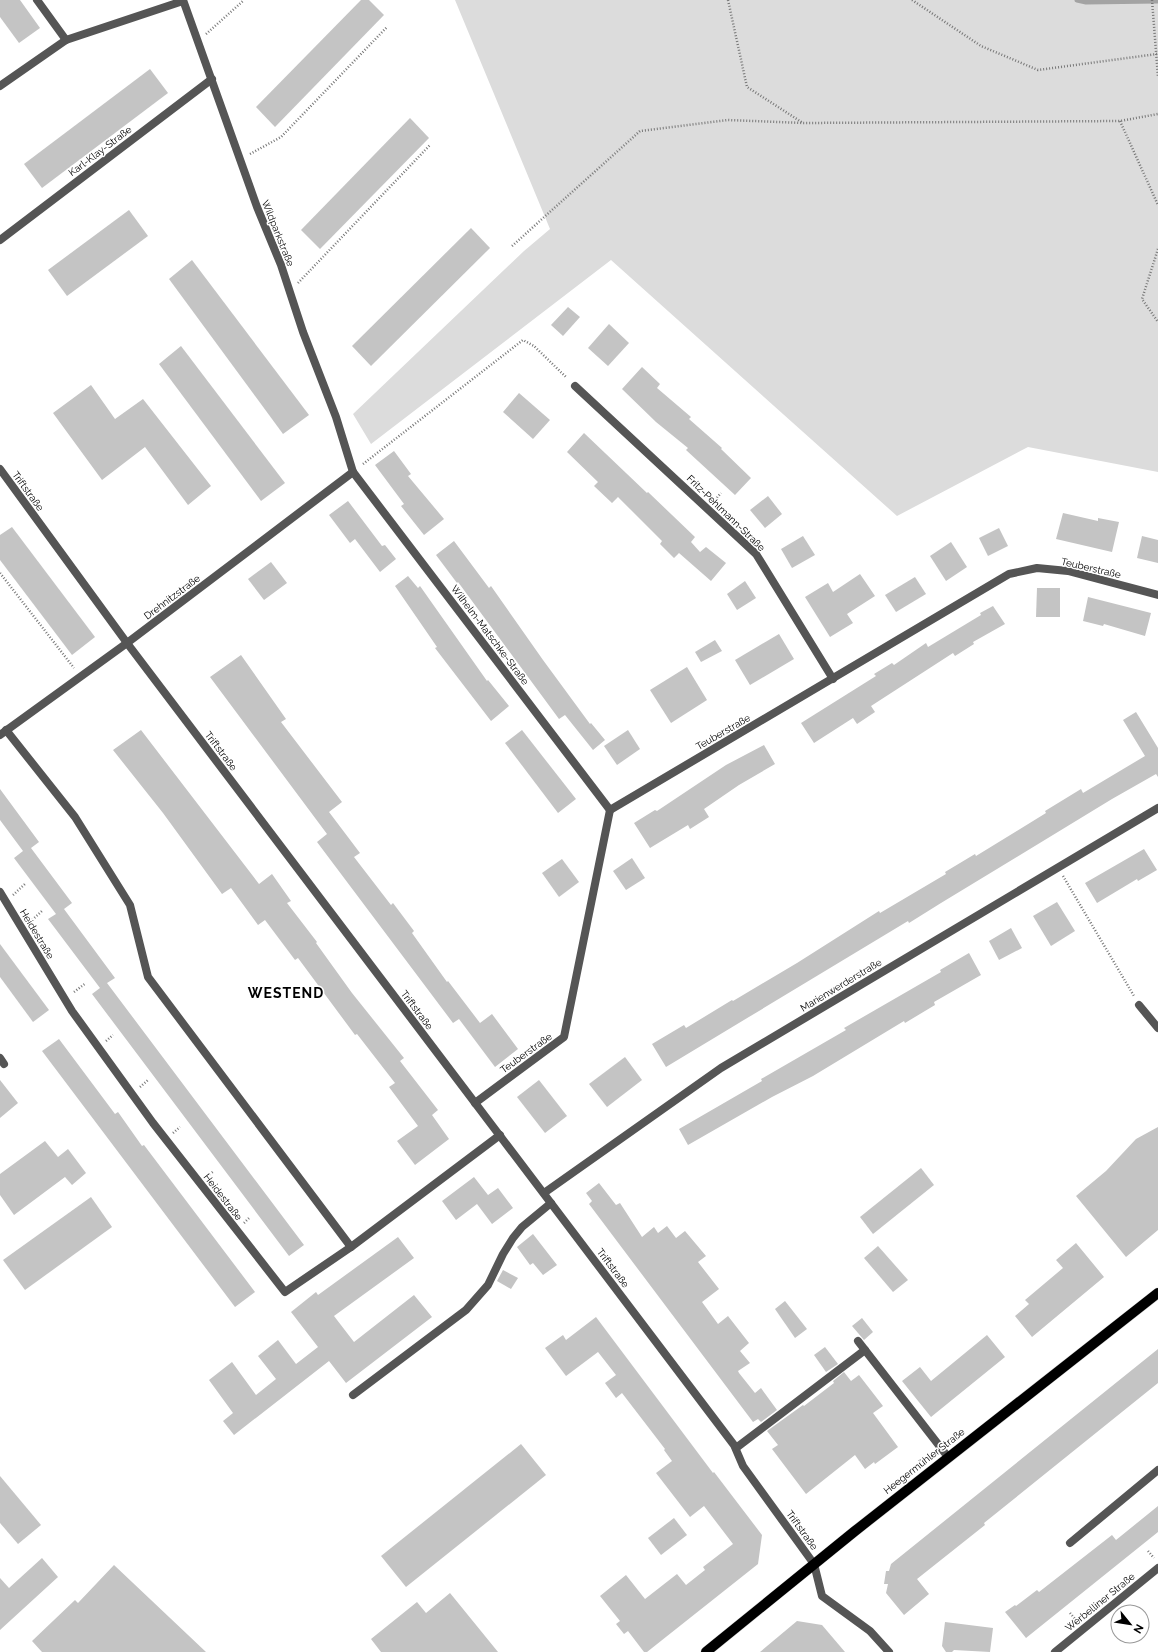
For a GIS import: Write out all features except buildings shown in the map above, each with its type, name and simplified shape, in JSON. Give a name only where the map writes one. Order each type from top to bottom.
[{"type":"main road","name":"Heegermühler Straße","points":[[706,1652],[948,1457],[1158,1292]]},
{"type":"street","points":[[37,0],[66,40]]},
{"type":"street","name":"Wildparkstraße","points":[[0,86],[66,40],[183,0],[240,160],[290,292],[303,332],[336,417],[353,472]]},
{"type":"street","name":"Karl-Klay-Straße","points":[[0,240],[212,78]]},
{"type":"street","name":"Fritz-Pehlmann-Straße","points":[[575,386],[756,554],[833,680]]},
{"type":"street","name":"Triftstraße","points":[[0,469],[127,643],[736,1448],[744,1466],[814,1564]]},
{"type":"street","name":"Drehnitzstraße","points":[[3,732],[127,643],[353,472]]},
{"type":"street","name":"Wilhelm-Matschke-Straße","points":[[353,472],[610,810]]},
{"type":"street","name":"Teuberstraße","points":[[475,1103],[564,1037],[610,810],[833,680],[1009,574],[1037,568],[1068,571],[1158,595]]},
{"type":"street","points":[[3,732],[75,817],[130,905],[148,977],[351,1247]]},
{"type":"street","name":"Marienwerderstraße","points":[[544,1193],[722,1068],[1158,808]]},
{"type":"street","name":"Heidestraße","points":[[0,892],[72,1011],[152,1123],[285,1292],[351,1247],[500,1136]]},
{"type":"street","points":[[1139,1005],[1158,1028]]},
{"type":"street","points":[[353,1395],[466,1310],[488,1286],[503,1254],[513,1238],[522,1227],[551,1203]]},
{"type":"street","points":[[858,1341],[948,1457]]},
{"type":"street","points":[[736,1448],[865,1350]]},
{"type":"street","points":[[1070,1543],[1158,1470]]},
{"type":"street","points":[[814,1564],[822,1596],[870,1631],[889,1652]]},
{"type":"street","name":"Werbelliner Straße","points":[[1055,1652],[1158,1568]]},
{"type":"path","points":[[198,40],[244,0]]},
{"type":"path","points":[[728,0],[748,87],[804,123]]},
{"type":"path","points":[[912,0],[981,46],[1038,70],[1156,54]]},
{"type":"path","points":[[1152,0],[1158,77]]},
{"type":"path","points":[[240,160],[280,137],[387,27]]},
{"type":"path","points":[[512,246],[640,131],[728,120],[804,123],[1120,121],[1158,114]]},
{"type":"path","points":[[1120,121],[1158,206]]},
{"type":"path","points":[[290,292],[430,145]]},
{"type":"path","points":[[1158,249],[1142,299],[1158,322]]},
{"type":"path","points":[[353,472],[523,340],[534,346],[575,386]]},
{"type":"path","points":[[0,573],[81,677]]},
{"type":"path","points":[[1058,867],[1139,1005]]},
{"type":"shaded area","points":[[455,0],[1158,0],[1158,472],[1028,447],[897,516],[611,260],[371,444],[353,414],[524,251],[550,229]]},
{"type":"waterway","points":[[1077,0],[1086,2],[1158,1]]},
{"type":"district","name":"WESTEND","points":[[286,993]]}]
